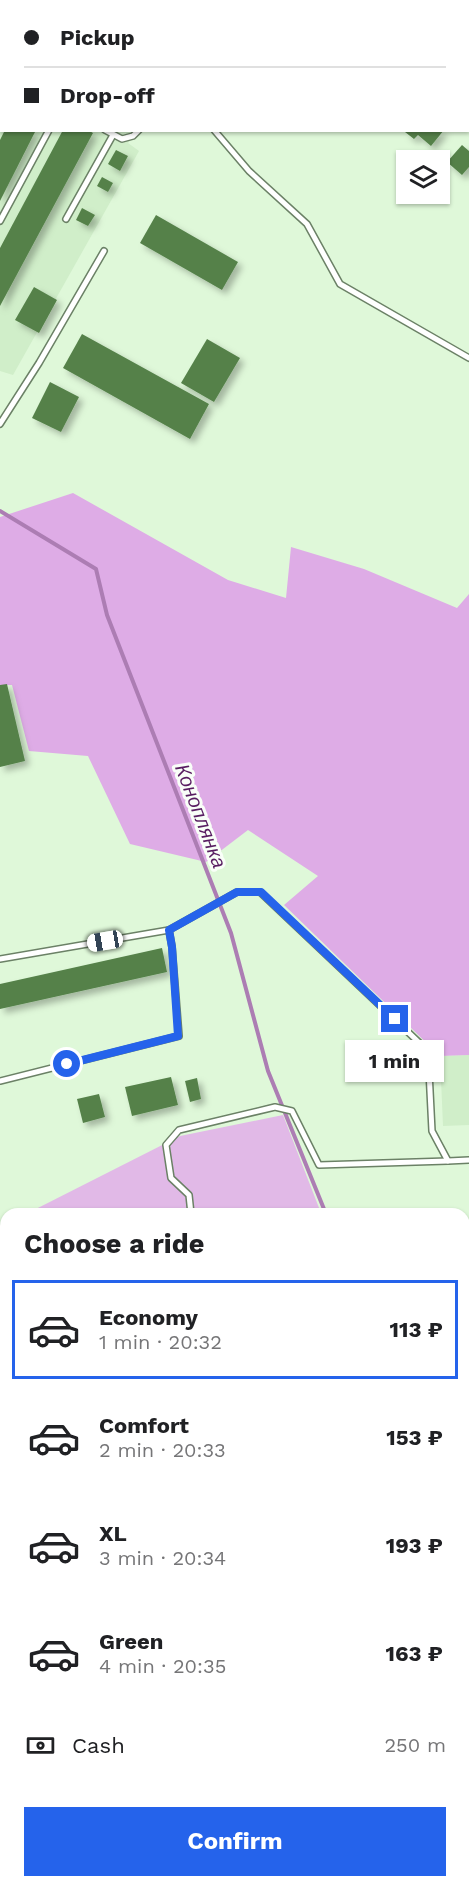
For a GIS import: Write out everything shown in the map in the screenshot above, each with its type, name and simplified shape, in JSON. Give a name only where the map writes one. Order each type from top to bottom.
[{"type":"lane","points":[[0,221],[48,132]]},
{"type":"lane","points":[[108,132],[122,139],[133,136],[137,132]]},
{"type":"lane","points":[[216,132],[249,171],[307,224],[340,284],[469,358]]},
{"type":"lane","points":[[66,219],[113,135]]},
{"type":"lane","points":[[0,424],[39,363],[104,251]]},
{"type":"lane","points":[[0,959],[169,930],[237,892],[261,892],[428,1051],[432,1131],[448,1161]]},
{"type":"lane","points":[[0,1081],[178,1036],[169,930]]},
{"type":"lane","points":[[190,1208],[189,1195],[171,1178],[166,1145],[178,1130],[275,1107],[292,1112],[319,1165],[469,1160]]},
{"type":"shaded area","points":[[0,132],[135,132],[128,143],[139,151],[13,375],[0,371]]},
{"type":"shaded area","points":[[73,493],[228,580],[286,598],[291,547],[364,569],[457,608],[469,594],[469,1055],[440,1056],[284,905],[318,876],[248,830],[206,862],[130,844],[88,756],[29,751],[12,685],[0,685],[0,517]]},
{"type":"shaded area","points":[[469,1055],[469,1125],[443,1126],[440,1056]]},
{"type":"shaded area","points":[[283,1115],[319,1208],[38,1208],[180,1136]]},
{"type":"building","points":[[4,132],[35,132],[0,201],[0,140]]},
{"type":"building","points":[[62,132],[93,133],[0,306],[0,248]]},
{"type":"building","points":[[405,132],[442,132],[431,146],[418,135],[414,139]]},
{"type":"building","points":[[462,145],[469,151],[469,167],[462,175],[450,165],[450,159]]},
{"type":"building","points":[[116,150],[128,156],[120,171],[108,164]]},
{"type":"building","points":[[102,177],[113,183],[108,192],[97,186]]},
{"type":"building","points":[[82,208],[95,215],[88,226],[76,220]]},
{"type":"building","points":[[156,215],[238,262],[222,290],[140,243]]},
{"type":"building","points":[[34,287],[57,300],[39,333],[15,320]]},
{"type":"building","points":[[82,334],[209,404],[190,439],[63,368]]},
{"type":"building","points":[[207,339],[240,358],[214,402],[181,383]]},
{"type":"building","points":[[50,382],[79,397],[61,432],[32,418]]},
{"type":"building","points":[[7,684],[25,761],[0,767],[0,685]]},
{"type":"building","points":[[162,948],[167,972],[0,1009],[0,984]]},
{"type":"building","points":[[171,1077],[178,1105],[132,1116],[125,1087]]},
{"type":"building","points":[[197,1078],[201,1099],[190,1102],[185,1081]]},
{"type":"building","points":[[99,1094],[105,1117],[83,1123],[77,1099]]},
{"type":"waterway","name":"Коноплянка","points":[[0,511],[96,569],[107,615],[231,933],[268,1071],[324,1208]]},
{"type":"route","points":[[67,1064],[178,1036],[169,930],[237,892],[261,892],[395,1019]]}]
